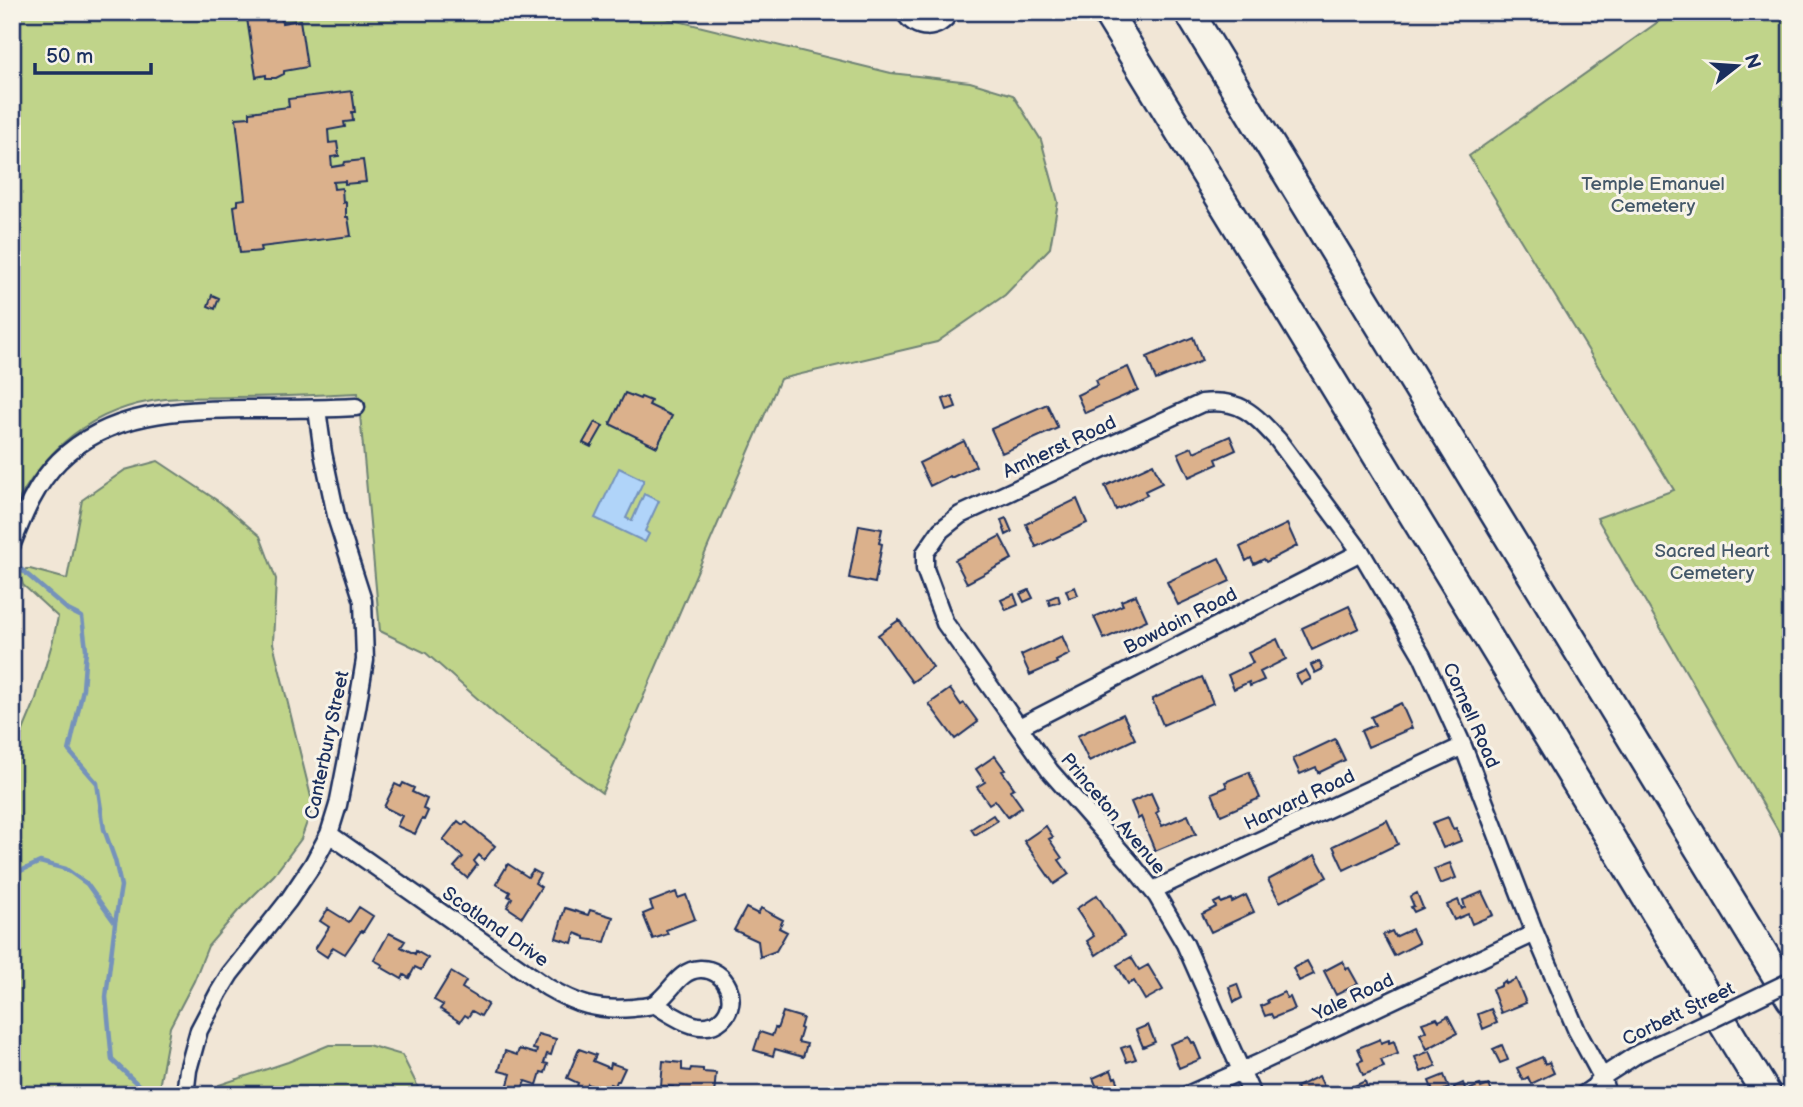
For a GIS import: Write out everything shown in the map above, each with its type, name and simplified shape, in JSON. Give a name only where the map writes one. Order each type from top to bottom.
[{"type":"highway","points":[[1107,12],[1767,1095]]},
{"type":"highway","points":[[1189,12],[1791,999]]},
{"type":"street","points":[[904,12],[913,23],[929,27],[944,20],[950,12]]},
{"type":"street","name":"Amherst Road","points":[[925,569],[925,553],[941,530],[960,515],[1202,403],[1221,402],[1242,407]]},
{"type":"street","points":[[12,544],[28,505],[58,462],[87,440],[121,422],[146,416],[199,410],[356,407]]},
{"type":"street","name":"Cornell Road","points":[[1242,407],[1278,440],[1361,552],[1422,656],[1464,746],[1535,933],[1577,1031],[1602,1077]]},
{"type":"street","name":"Canterbury Street","points":[[185,1095],[188,1070],[199,1030],[219,992],[313,864],[329,834],[338,805],[365,660],[363,601],[337,520],[317,409]]},
{"type":"street","name":"Bowdoin Road","points":[[1019,727],[1361,552]]},
{"type":"street","name":"Princeton Avenue","points":[[925,569],[945,623],[1050,771],[1153,890],[1185,944],[1252,1095]]},
{"type":"street","name":"Harvard Road","points":[[1153,890],[1464,746]]},
{"type":"street","name":"Scotland Drive","points":[[329,834],[564,997],[599,1009],[654,1004]]},
{"type":"street","name":"Yale Road","points":[[1187,1095],[1535,933]]},
{"type":"street","points":[[696,969],[719,975],[727,984],[731,996],[726,1014],[716,1023],[704,1027],[692,1025],[654,1004],[685,974],[696,969]]},
{"type":"street","name":"Corbett Street","points":[[1583,1095],[1602,1077],[1639,1053],[1791,981]]},
{"type":"street","points":[[1602,1077],[1607,1095]]},
{"type":"green space","points":[[12,12],[641,12],[891,73],[970,82],[1013,95],[1041,140],[1058,202],[1050,248],[1005,295],[937,342],[780,379],[602,793],[504,722],[426,653],[380,631],[358,393],[165,399],[115,411],[73,435],[55,450],[25,489],[12,512]]},
{"type":"green space","name":"Temple Emanuel Cemetery","points":[[1672,12],[1791,12],[1791,853],[1597,518],[1674,490],[1469,156]]},
{"type":"green space","points":[[158,461],[221,503],[260,536],[276,579],[273,643],[313,805],[301,839],[274,875],[208,946],[194,981],[170,1027],[160,1095],[12,1095],[12,757],[35,702],[58,617],[23,585],[20,574],[30,569],[67,579],[82,500],[125,470]]},
{"type":"green space","points":[[329,1045],[368,1045],[402,1055],[422,1095],[217,1095],[219,1085]]},
{"type":"water","points":[[619,468],[644,480],[626,518],[632,521],[644,494],[659,501],[645,531],[649,534],[645,542],[595,518]]},
{"type":"building","points":[[246,12],[264,12],[265,18],[281,16],[282,23],[300,20],[307,67],[284,71],[284,74],[276,78],[266,78],[266,75],[256,77]]},
{"type":"building","points":[[352,91],[355,112],[352,112],[353,121],[344,122],[345,127],[328,130],[329,143],[337,142],[339,156],[331,157],[332,167],[363,160],[366,182],[333,182],[334,189],[342,188],[351,236],[260,247],[261,251],[240,253],[234,206],[238,205],[238,200],[245,199],[236,118],[250,117],[250,112],[289,107],[288,99]]},
{"type":"building","points":[[212,295],[219,298],[215,309],[208,306]]},
{"type":"building","points":[[1193,337],[1202,361],[1156,380],[1147,357]]},
{"type":"building","points":[[1128,367],[1138,390],[1085,413],[1077,395],[1098,385],[1096,380]]},
{"type":"building","points":[[625,393],[651,401],[649,405],[672,416],[657,447],[610,424]]},
{"type":"building","points":[[952,396],[956,407],[947,410],[943,399]]},
{"type":"building","points":[[1047,404],[1058,428],[1002,453],[991,429]]},
{"type":"building","points":[[595,422],[603,426],[591,447],[583,443]]},
{"type":"building","points":[[1230,436],[1236,450],[1216,459],[1218,464],[1189,477],[1178,453],[1192,447],[1194,452]]},
{"type":"building","points":[[964,441],[976,466],[930,486],[919,463]]},
{"type":"building","points":[[1153,464],[1162,483],[1145,491],[1147,495],[1116,510],[1105,486]]},
{"type":"building","points":[[1077,499],[1087,523],[1036,547],[1026,524]]},
{"type":"building","points":[[1006,518],[1012,532],[1006,535],[1001,520]]},
{"type":"building","points":[[1287,524],[1297,546],[1266,562],[1264,559],[1254,564],[1251,558],[1246,561],[1240,547]]},
{"type":"building","points":[[859,525],[882,529],[875,583],[849,578]]},
{"type":"building","points":[[1000,536],[1012,559],[967,583],[955,560]]},
{"type":"building","points":[[1219,558],[1230,581],[1178,605],[1167,582]]},
{"type":"building","points":[[1075,587],[1078,595],[1069,598],[1066,590]]},
{"type":"building","points":[[1029,590],[1033,598],[1024,602],[1020,594]]},
{"type":"building","points":[[1014,594],[1018,605],[1006,610],[1001,600]]},
{"type":"building","points":[[1058,595],[1060,602],[1050,605],[1048,599]]},
{"type":"building","points":[[1136,595],[1147,620],[1104,639],[1094,617],[1123,605],[1121,601]]},
{"type":"building","points":[[1349,606],[1359,628],[1312,650],[1302,628]]},
{"type":"building","points":[[899,620],[933,667],[912,682],[878,635]]},
{"type":"building","points":[[1062,636],[1070,654],[1030,675],[1021,655]]},
{"type":"building","points":[[1277,639],[1286,659],[1260,672],[1264,680],[1250,686],[1249,682],[1234,689],[1228,675],[1253,663],[1248,653]]},
{"type":"building","points":[[1319,661],[1323,669],[1315,673],[1311,665]]},
{"type":"building","points":[[1306,670],[1311,679],[1301,684],[1296,675]]},
{"type":"building","points":[[1202,677],[1213,703],[1163,725],[1152,699]]},
{"type":"building","points":[[950,689],[978,722],[955,739],[929,704]]},
{"type":"building","points":[[1401,703],[1412,728],[1368,747],[1361,731],[1375,725],[1371,717]]},
{"type":"building","points":[[1123,714],[1135,739],[1089,761],[1077,736]]},
{"type":"building","points":[[1335,739],[1345,760],[1318,773],[1316,767],[1300,774],[1293,759]]},
{"type":"building","points":[[995,756],[1014,788],[1010,790],[1022,807],[1008,817],[995,800],[989,804],[977,787],[985,782],[976,769]]},
{"type":"building","points":[[1249,772],[1260,798],[1221,815],[1212,793],[1227,787],[1225,782]]},
{"type":"building","points":[[403,783],[414,788],[412,792],[427,799],[423,809],[428,811],[415,834],[397,826],[402,816],[384,807],[395,784],[401,787]]},
{"type":"building","points":[[1151,793],[1162,826],[1188,815],[1196,834],[1155,851],[1141,817],[1138,819],[1131,802]]},
{"type":"building","points":[[993,815],[997,821],[975,835],[971,829]]},
{"type":"building","points":[[1448,817],[1461,841],[1443,848],[1432,823]]},
{"type":"building","points":[[1387,820],[1398,844],[1344,870],[1333,846]]},
{"type":"building","points":[[458,821],[463,825],[466,822],[495,846],[484,860],[479,855],[474,861],[477,865],[467,878],[454,867],[463,857],[443,840]]},
{"type":"building","points":[[1046,826],[1053,837],[1049,839],[1062,858],[1059,860],[1069,874],[1054,884],[1024,841]]},
{"type":"building","points":[[1315,855],[1327,877],[1280,902],[1268,880]]},
{"type":"building","points":[[1450,863],[1456,878],[1440,884],[1434,869]]},
{"type":"building","points":[[508,864],[528,877],[533,870],[540,874],[535,883],[541,887],[522,917],[507,907],[512,898],[508,896],[510,892],[496,884]]},
{"type":"building","points":[[676,892],[678,898],[686,895],[695,919],[666,930],[668,934],[653,939],[643,914],[653,910],[650,902]]},
{"type":"building","points":[[1482,892],[1493,915],[1472,924],[1468,914],[1454,920],[1447,905],[1458,900],[1462,909],[1465,907],[1463,900]]},
{"type":"building","points":[[1417,893],[1423,908],[1414,912],[1410,897]]},
{"type":"building","points":[[1097,895],[1124,936],[1096,955],[1087,941],[1094,936],[1076,909]]},
{"type":"building","points":[[1246,895],[1254,912],[1211,932],[1202,914],[1216,907],[1214,903],[1220,900],[1221,903],[1231,899],[1232,902]]},
{"type":"building","points":[[359,907],[373,916],[345,954],[333,947],[327,957],[315,949],[329,927],[320,921],[328,909],[349,922]]},
{"type":"building","points":[[565,908],[588,915],[590,910],[613,917],[605,942],[585,939],[575,933],[572,943],[556,938]]},
{"type":"building","points":[[746,908],[758,914],[761,908],[783,920],[779,928],[787,932],[776,951],[760,957],[758,941],[734,930]]},
{"type":"building","points":[[1412,929],[1419,943],[1394,956],[1383,935],[1392,931],[1395,937]]},
{"type":"building","points":[[389,933],[405,941],[401,947],[428,958],[421,970],[415,967],[409,978],[404,975],[402,979],[374,960]]},
{"type":"building","points":[[1131,957],[1139,970],[1148,965],[1163,990],[1145,1000],[1134,981],[1128,984],[1117,965]]},
{"type":"building","points":[[1307,961],[1314,974],[1299,981],[1293,968]]},
{"type":"building","points":[[1343,961],[1358,984],[1336,995],[1324,971]]},
{"type":"building","points":[[451,972],[466,981],[462,988],[488,1004],[481,1016],[472,1011],[460,1022],[440,1009],[443,1005],[434,1000]]},
{"type":"building","points":[[1516,979],[1526,1003],[1501,1013],[1492,989],[1501,986],[1505,981],[1506,984]]},
{"type":"building","points":[[1237,984],[1242,998],[1234,1002],[1229,987]]},
{"type":"building","points":[[1284,992],[1287,998],[1290,997],[1295,1009],[1273,1018],[1271,1014],[1265,1016],[1261,1006]]},
{"type":"building","points":[[1491,1009],[1497,1023],[1483,1029],[1478,1014]]},
{"type":"building","points":[[783,1012],[803,1018],[798,1042],[807,1044],[803,1057],[775,1049],[773,1056],[754,1050],[760,1032],[772,1036]]},
{"type":"building","points":[[1448,1016],[1457,1033],[1427,1049],[1420,1034],[1426,1031],[1422,1023],[1437,1018],[1439,1021]]},
{"type":"building","points":[[1148,1025],[1155,1042],[1143,1047],[1136,1030]]},
{"type":"building","points":[[538,1034],[556,1039],[551,1055],[547,1054],[544,1063],[548,1064],[545,1073],[541,1072],[537,1085],[525,1081],[521,1092],[507,1088],[511,1074],[499,1071],[505,1051],[517,1055],[519,1049],[536,1054],[537,1050],[533,1049]]},
{"type":"building","points":[[1189,1037],[1201,1059],[1179,1068],[1170,1044]]},
{"type":"building","points":[[1380,1039],[1381,1043],[1394,1041],[1398,1054],[1381,1060],[1384,1067],[1363,1075],[1358,1062],[1363,1060],[1358,1048]]},
{"type":"building","points":[[1130,1045],[1136,1059],[1127,1062],[1121,1048]]},
{"type":"building","points":[[1502,1045],[1508,1060],[1500,1063],[1493,1049]]},
{"type":"building","points":[[579,1049],[596,1055],[593,1061],[610,1068],[611,1063],[625,1068],[615,1086],[603,1086],[600,1094],[591,1090],[592,1086],[588,1084],[586,1090],[567,1078]]},
{"type":"building","points":[[1430,1051],[1436,1066],[1421,1072],[1415,1057]]},
{"type":"building","points":[[1542,1057],[1545,1064],[1549,1062],[1554,1073],[1531,1084],[1528,1077],[1523,1080],[1517,1068]]},
{"type":"building","points":[[663,1061],[682,1063],[682,1070],[703,1069],[703,1072],[716,1073],[714,1095],[685,1095],[685,1092],[672,1091],[673,1087],[661,1086]]},
{"type":"building","points":[[1111,1070],[1123,1094],[1100,1095],[1093,1078]]},
{"type":"building","points":[[1444,1075],[1449,1088],[1434,1094],[1429,1081]]},
{"type":"building","points":[[1319,1076],[1328,1095],[1299,1095],[1296,1087]]},
{"type":"building","points":[[1365,1081],[1370,1095],[1356,1095],[1352,1087]]},
{"type":"building","points":[[1463,1083],[1466,1091],[1480,1085],[1481,1088],[1489,1085],[1493,1095],[1457,1095],[1454,1087]]},
{"type":"waterway","points":[[22,570],[68,610],[82,617],[86,649],[83,689],[69,751],[97,783],[104,829],[121,886],[115,923]]},
{"type":"waterway","points":[[12,875],[40,862],[66,869],[87,884],[115,923],[106,997],[112,1060],[149,1095]]},
{"type":"park label","name":"Sacred Heart Cemetery","points":[[1712,561]]}]
